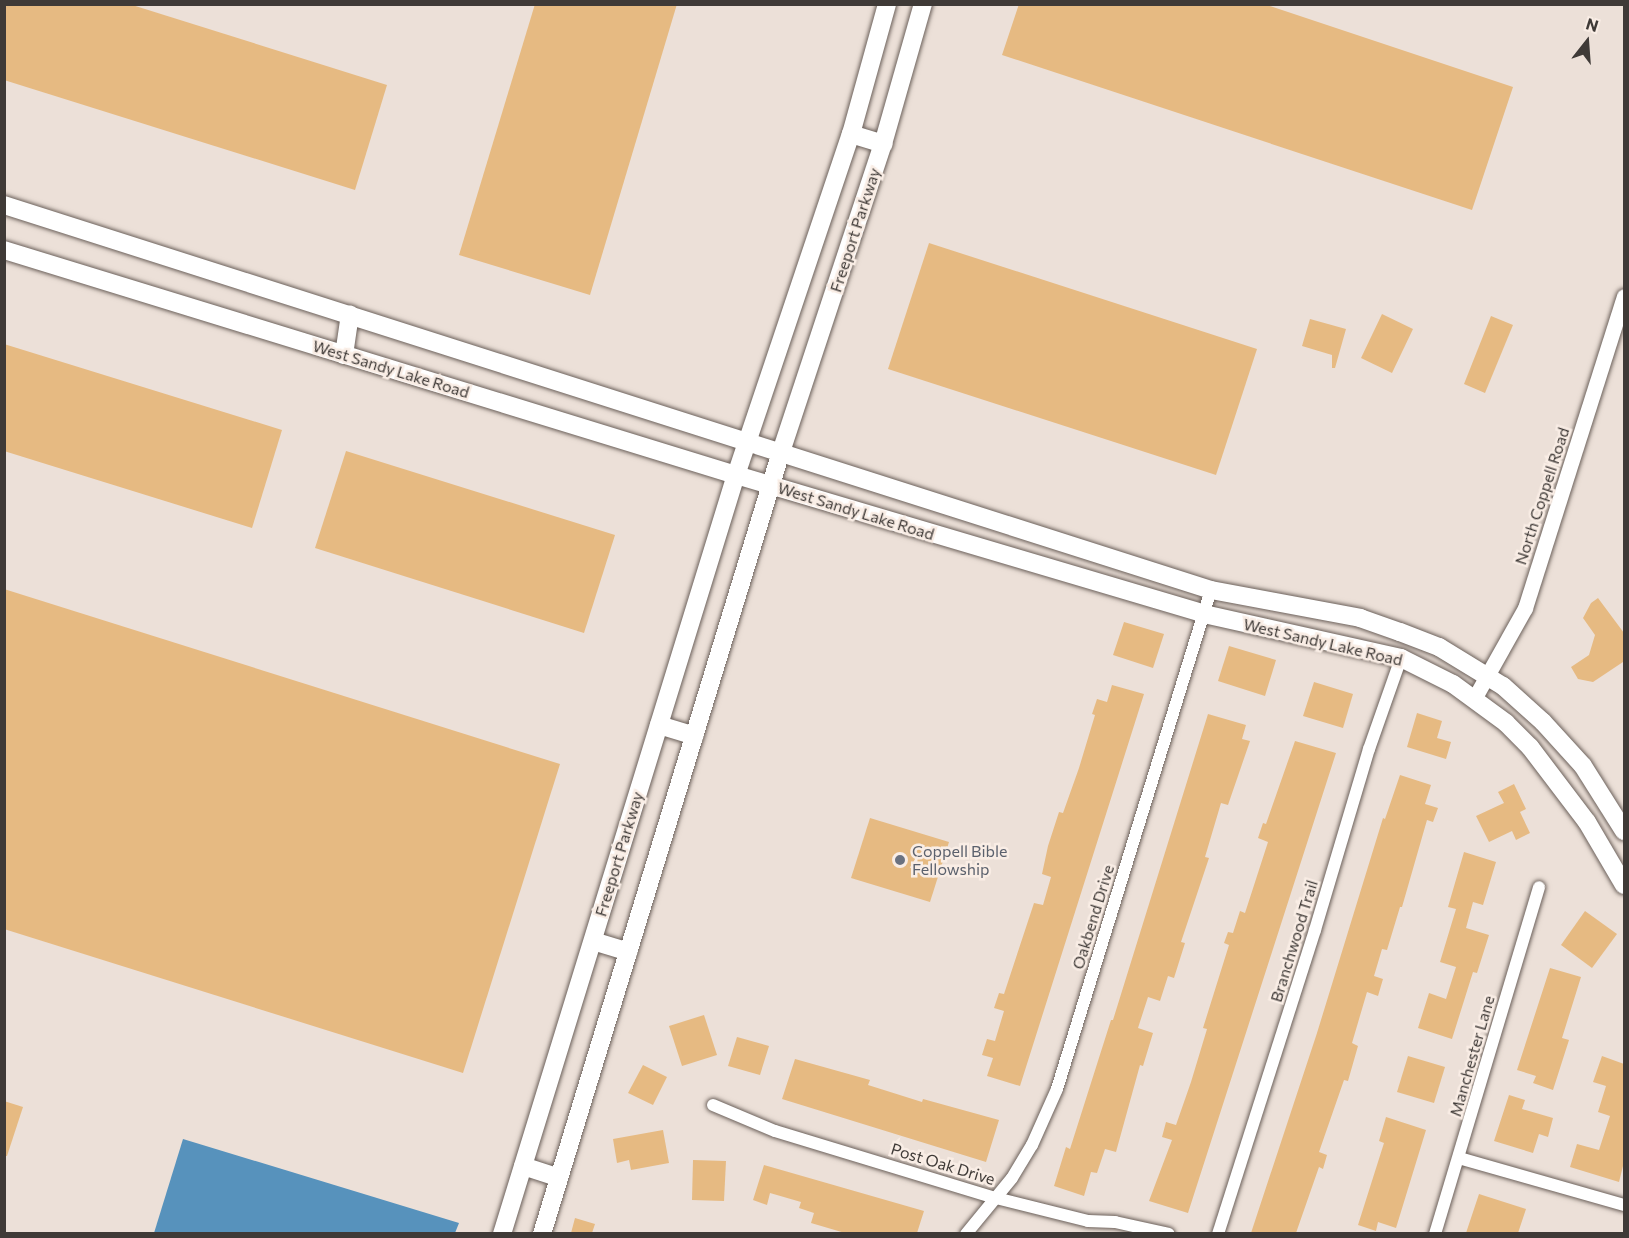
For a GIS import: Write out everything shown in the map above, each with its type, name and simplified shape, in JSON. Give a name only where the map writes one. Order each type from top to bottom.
[{"type":"main road","name":"Freeport Parkway","points":[[502,1233],[736,475],[851,134],[887,4]]},
{"type":"main road","name":"Freeport Parkway","points":[[771,485],[883,144],[923,4]]},
{"type":"main road","points":[[851,134],[883,144]]},
{"type":"main road","name":"West Sandy Lake Road","points":[[4,205],[1211,590],[1360,618],[1439,647],[1488,675],[1543,723],[1583,766],[1624,831]]},
{"type":"main road","name":"West Sandy Lake Road","points":[[4,250],[736,475],[1203,615],[1347,644],[1401,658],[1442,677],[1474,699],[1506,723],[1530,747],[1587,822],[1624,885]]},
{"type":"main road","points":[[344,355],[350,314]]},
{"type":"main road","points":[[542,1233],[771,485]]},
{"type":"main road","points":[[660,725],[694,736]]},
{"type":"main road","points":[[593,941],[628,952]]},
{"type":"main road","points":[[523,1166],[559,1178]]},
{"type":"street","name":"North Coppell Road","points":[[1474,699],[1525,608],[1623,304]]},
{"type":"street","name":"Oakbend Drive","points":[[966,1233],[1012,1178],[1032,1145],[1066,1063],[1211,590]]},
{"type":"street","name":"Branchwood Trail","points":[[1218,1233],[1315,930],[1369,749],[1401,658]]},
{"type":"street","name":"Manchester Lane","points":[[1435,1233],[1539,887]]},
{"type":"street","name":"Post Oak Drive","points":[[713,1105],[775,1131],[996,1197],[1088,1221],[1115,1222],[1169,1233]]},
{"type":"street","points":[[1459,1158],[1624,1205]]},
{"type":"water","points":[[183,1139],[459,1223],[455,1233],[154,1233]]},
{"type":"building","points":[[4,4],[129,4],[387,85],[355,190],[4,80]]},
{"type":"building","points":[[535,4],[677,4],[590,295],[459,255]]},
{"type":"building","points":[[1019,4],[1264,4],[1513,87],[1472,210],[1002,55]]},
{"type":"building","points":[[929,243],[1257,349],[1216,475],[888,369]]},
{"type":"building","points":[[1382,314],[1413,329],[1392,373],[1361,358]]},
{"type":"building","points":[[1491,316],[1513,325],[1485,393],[1464,384]]},
{"type":"building","points":[[1310,319],[1346,329],[1335,368],[1332,368],[1332,355],[1302,346]]},
{"type":"building","points":[[4,344],[282,430],[252,528],[4,451]]},
{"type":"building","points":[[346,451],[615,535],[584,633],[315,548]]},
{"type":"building","points":[[4,589],[560,764],[463,1073],[4,929]]},
{"type":"building","points":[[1598,598],[1624,633],[1624,657],[1623,662],[1593,682],[1578,679],[1571,667],[1589,655],[1595,635],[1583,618],[1591,603]]},
{"type":"building","points":[[1124,622],[1164,634],[1153,668],[1113,655]]},
{"type":"building","points":[[1229,646],[1276,660],[1265,696],[1218,681]]},
{"type":"building","points":[[1314,682],[1353,694],[1343,728],[1303,716]]},
{"type":"building","points":[[1112,685],[1144,694],[1020,1086],[987,1076],[993,1058],[982,1055],[987,1039],[995,1041],[1004,1011],[994,1008],[999,993],[1004,994],[1034,903],[1043,905],[1051,877],[1042,874],[1048,846],[1059,812],[1063,813],[1079,768],[1095,715],[1092,714],[1097,699],[1107,702]]},
{"type":"building","points":[[1417,713],[1442,721],[1437,738],[1451,742],[1446,759],[1407,747]]},
{"type":"building","points":[[1208,714],[1246,725],[1242,739],[1250,741],[1228,805],[1221,803],[1205,857],[1209,858],[1181,942],[1185,943],[1174,978],[1168,976],[1160,1001],[1148,997],[1138,1028],[1153,1033],[1143,1066],[1140,1065],[1116,1152],[1105,1149],[1097,1173],[1091,1172],[1084,1196],[1054,1186],[1066,1147],[1070,1149],[1111,1020],[1113,1020]]},
{"type":"building","points":[[1295,741],[1336,753],[1188,1213],[1149,1201],[1172,1140],[1162,1137],[1166,1122],[1176,1125],[1191,1082],[1207,1029],[1203,1028],[1229,945],[1224,943],[1228,932],[1233,933],[1240,911],[1245,913],[1268,842],[1258,838],[1263,823],[1266,824]]},
{"type":"building","points":[[1400,775],[1431,785],[1425,804],[1438,808],[1433,822],[1427,820],[1387,950],[1382,949],[1374,976],[1383,979],[1378,996],[1367,992],[1352,1043],[1358,1046],[1348,1081],[1344,1080],[1319,1152],[1327,1155],[1323,1169],[1319,1167],[1296,1233],[1251,1233],[1317,1033],[1383,818],[1385,819]]},
{"type":"building","points":[[1514,784],[1526,809],[1520,812],[1530,833],[1516,840],[1512,831],[1489,842],[1476,816],[1504,803],[1498,792]]},
{"type":"building","name":"Coppell Bible Fellowship","points":[[870,818],[949,842],[930,902],[851,878]]},
{"type":"building","points":[[1464,852],[1496,862],[1483,905],[1473,902],[1466,928],[1489,935],[1477,973],[1473,972],[1452,1039],[1418,1028],[1429,993],[1446,999],[1456,967],[1440,962],[1456,909],[1448,907]]},
{"type":"building","points":[[1585,911],[1617,934],[1592,968],[1561,945]]},
{"type":"building","points":[[1550,968],[1581,977],[1562,1038],[1569,1040],[1553,1090],[1533,1083],[1536,1076],[1517,1070]]},
{"type":"building","points":[[704,1015],[717,1055],[682,1066],[669,1026]]},
{"type":"building","points":[[737,1037],[769,1046],[760,1075],[728,1066]]},
{"type":"building","points":[[1408,1056],[1445,1067],[1434,1103],[1397,1092]]},
{"type":"building","points":[[1602,1056],[1624,1064],[1624,1162],[1619,1182],[1570,1167],[1577,1144],[1599,1150],[1610,1116],[1598,1112],[1606,1086],[1593,1082]]},
{"type":"building","points":[[795,1059],[870,1080],[868,1085],[922,1102],[923,1099],[999,1120],[986,1162],[782,1099]]},
{"type":"building","points":[[643,1065],[667,1077],[653,1105],[628,1093]]},
{"type":"building","points":[[1509,1095],[1525,1100],[1522,1109],[1553,1118],[1548,1137],[1539,1134],[1533,1153],[1494,1141]]},
{"type":"building","points":[[4,1101],[23,1107],[7,1156],[4,1156]]},
{"type":"building","points":[[1386,1117],[1426,1130],[1396,1228],[1378,1222],[1376,1231],[1358,1225],[1384,1143],[1379,1141]]},
{"type":"building","points":[[663,1130],[669,1163],[631,1170],[629,1160],[617,1163],[613,1139]]},
{"type":"building","points":[[693,1160],[726,1161],[724,1201],[692,1200]]},
{"type":"building","points":[[764,1165],[924,1211],[917,1233],[845,1233],[811,1223],[814,1213],[799,1208],[801,1202],[770,1193],[767,1205],[753,1200]]},
{"type":"building","points":[[1479,1194],[1526,1209],[1518,1233],[1466,1233]]},
{"type":"building","points":[[575,1218],[595,1224],[592,1233],[571,1233]]},
{"type":"place","name":"Coppell Bible Fellowship","points":[[900,860]]}]
